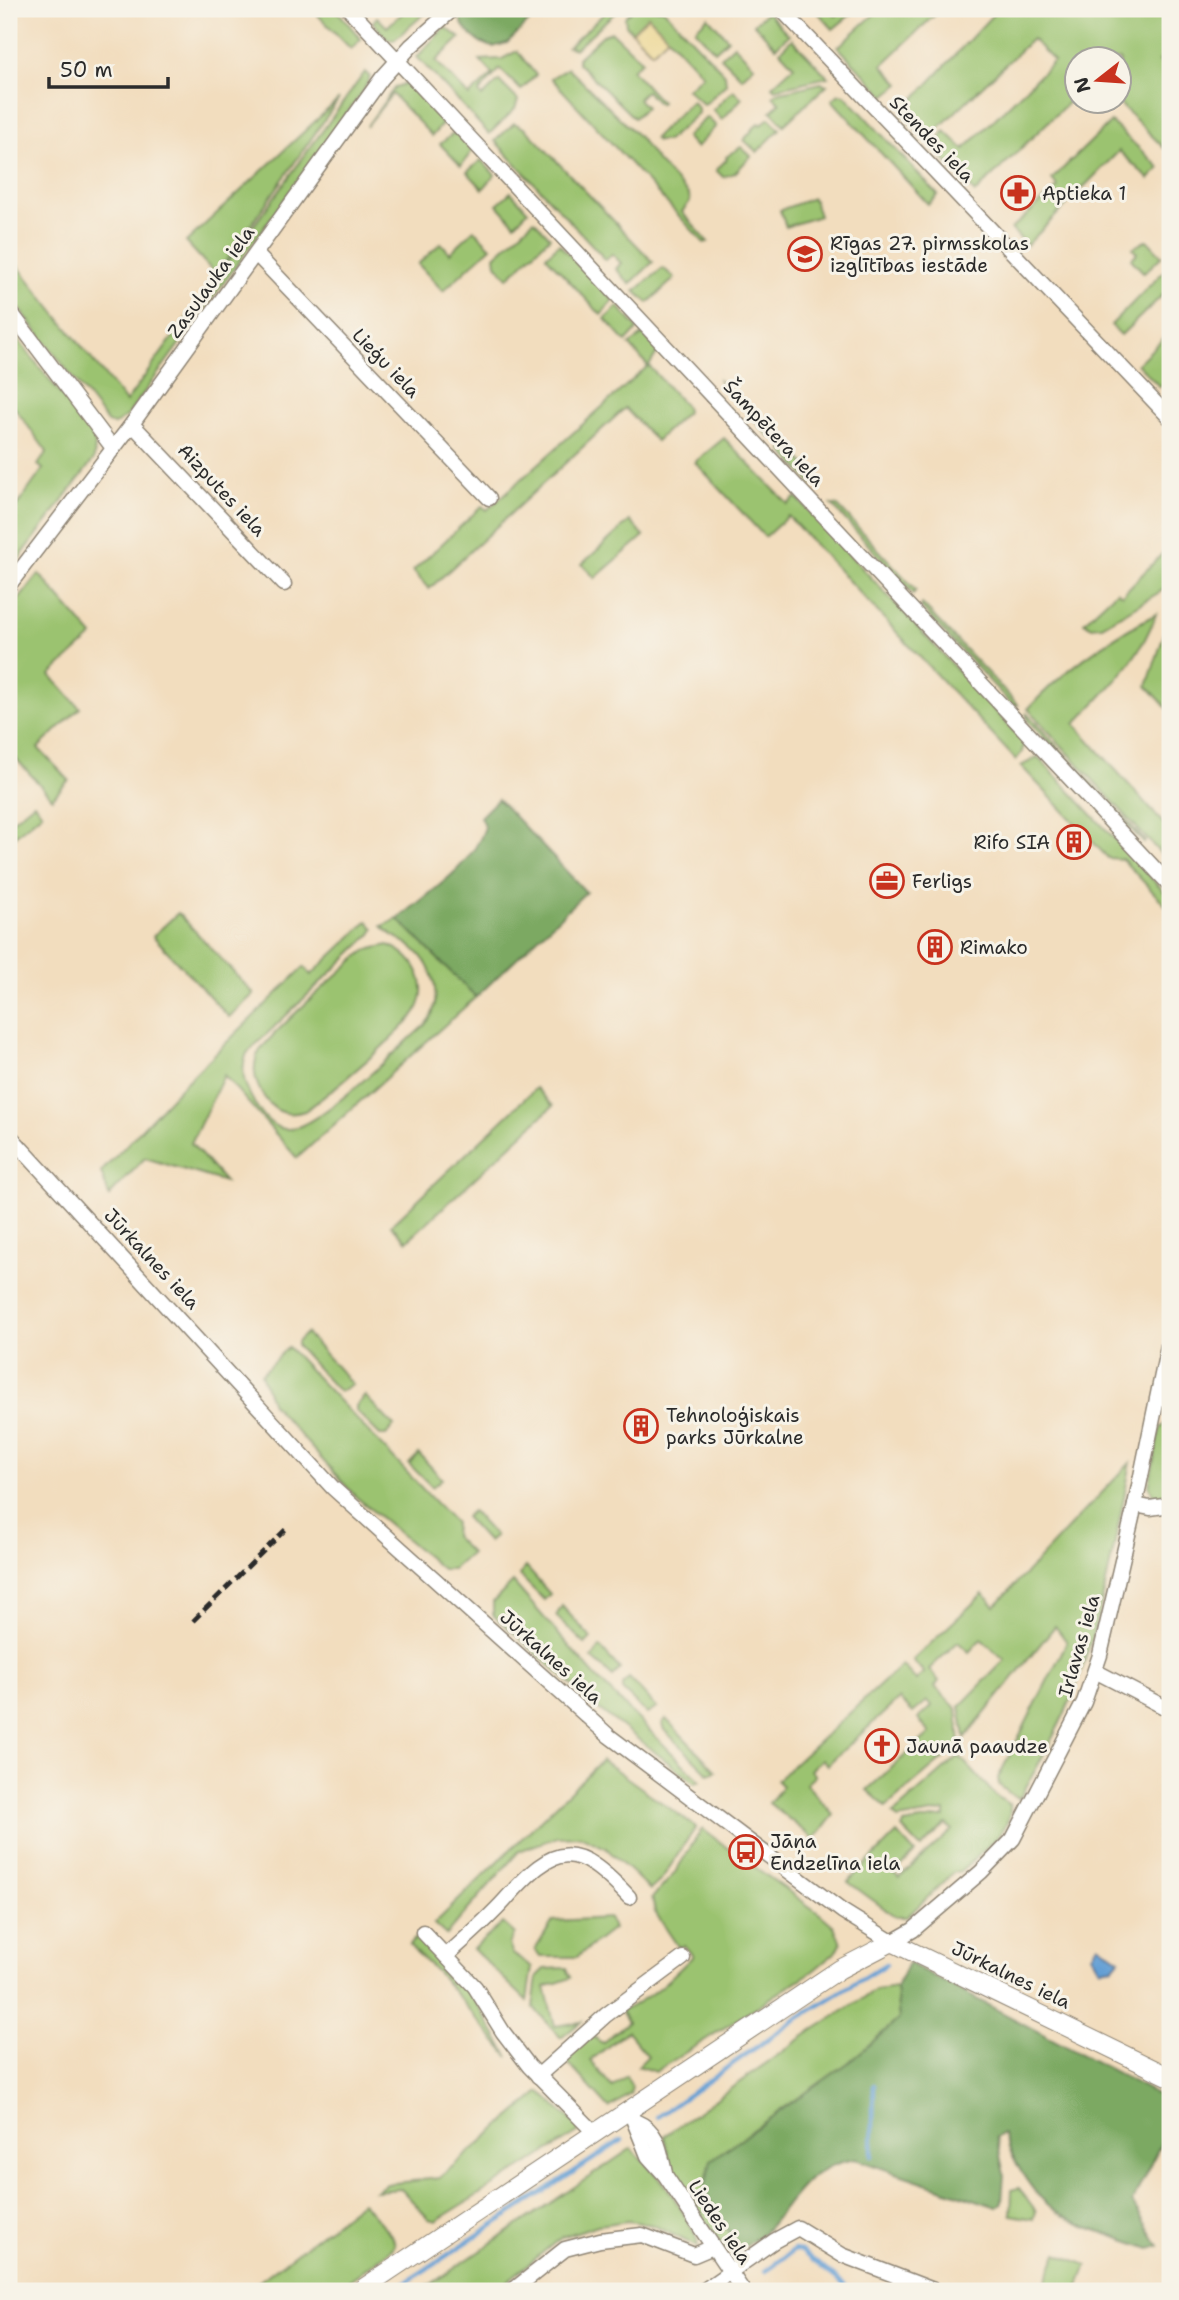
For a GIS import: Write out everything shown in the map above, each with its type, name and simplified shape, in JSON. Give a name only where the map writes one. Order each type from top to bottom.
[{"type":"street","name":"Šampētera iela","points":[[349,9],[1170,886]]},
{"type":"street","name":"Zasulauka iela","points":[[9,585],[132,424],[398,60],[453,9]]},
{"type":"street","name":"Stendes iela","points":[[781,9],[1170,418]]},
{"type":"street","name":"Lieģu iela","points":[[256,254],[489,498]]},
{"type":"street","points":[[9,310],[113,448]]},
{"type":"street","name":"Aizputes iela","points":[[132,424],[284,584]]},
{"type":"street","name":"Jūrkalnes iela","points":[[9,1135],[333,1489],[609,1736],[822,1896],[892,1942],[1170,2077]]},
{"type":"street","name":"Irlavas iela","points":[[892,1942],[913,1930],[962,1889],[1013,1839],[1066,1740],[1095,1671],[1135,1505],[1170,1336]]},
{"type":"street","points":[[1135,1505],[1150,1508],[1170,1505]]},
{"type":"street","points":[[1095,1671],[1170,1710]]},
{"type":"street","points":[[446,1956],[492,1914],[528,1872],[550,1858],[570,1855],[589,1861],[605,1871],[629,1897]]},
{"type":"street","points":[[423,1933],[475,1987],[503,2032],[538,2076],[595,2133]]},
{"type":"street","points":[[359,2291],[595,2133],[633,2115],[840,1969],[892,1942]]},
{"type":"street","points":[[538,2076],[606,2015],[683,1958]]},
{"type":"street","name":"Liedes iela","points":[[633,2115],[648,2155],[665,2175],[743,2291]]},
{"type":"street","points":[[703,2291],[774,2241],[798,2228],[842,2255],[936,2291]]},
{"type":"street","points":[[512,2291],[565,2249],[600,2240],[642,2235],[694,2255],[713,2247]]},
{"type":"green space","points":[[312,9],[336,9],[361,39],[351,49]]},
{"type":"green space","points":[[407,9],[430,9],[394,40],[387,39],[373,22],[377,17],[387,27]]},
{"type":"green space","points":[[467,9],[542,9],[507,43],[493,47],[477,40],[463,26],[460,15]]},
{"type":"green space","points":[[609,9],[619,9],[575,49],[568,47]]},
{"type":"green space","points":[[633,9],[663,9],[725,74],[726,84],[704,105],[687,89],[703,75],[648,16],[632,32],[626,25],[625,17]]},
{"type":"green space","points":[[815,9],[829,9],[836,16],[844,9],[855,11],[833,29]]},
{"type":"green space","points":[[880,9],[941,9],[882,65],[900,84],[885,96],[838,47]]},
{"type":"green space","points":[[998,9],[1108,9],[1116,16],[1124,9],[1170,9],[1170,50],[1159,61],[1170,72],[1170,141],[1164,148],[1132,116],[1134,46],[1064,46],[1064,107],[975,193],[933,147],[945,131],[964,149],[1054,61],[1032,39],[926,140],[901,113]]},
{"type":"green space","points":[[767,12],[789,35],[776,47],[754,24]]},
{"type":"green space","points":[[708,17],[728,39],[715,51],[695,30]]},
{"type":"green space","points":[[445,27],[460,38],[436,61],[469,96],[493,74],[480,60],[502,59],[517,51],[536,75],[521,90],[500,69],[479,92],[482,97],[499,81],[518,100],[515,109],[489,134],[417,57]]},
{"type":"green space","points":[[612,32],[642,61],[632,70],[661,102],[659,104],[646,91],[638,99],[646,107],[634,118],[578,63],[578,58],[603,35]]},
{"type":"green space","points":[[792,39],[828,77],[775,89],[772,86],[794,66],[780,51]]},
{"type":"green space","points":[[734,45],[754,66],[742,78],[721,57]]},
{"type":"green space","points":[[568,68],[638,136],[689,195],[690,201],[682,212],[708,242],[704,243],[551,78]]},
{"type":"green space","points":[[365,72],[370,77],[364,90],[127,416],[114,425],[108,423],[9,295],[9,255],[126,402]]},
{"type":"green space","points":[[821,83],[827,85],[784,125],[771,111],[780,103],[773,96],[777,93]]},
{"type":"green space","points":[[404,84],[415,90],[444,122],[432,136],[392,94],[366,127],[395,87]]},
{"type":"green space","points":[[733,90],[742,98],[722,120],[713,110]]},
{"type":"green space","points":[[839,94],[845,95],[938,195],[928,204],[832,100]]},
{"type":"green space","points":[[339,99],[216,275],[186,242]]},
{"type":"green space","points":[[692,101],[698,108],[698,113],[667,141],[657,141],[654,138]]},
{"type":"green space","points":[[707,117],[716,126],[696,148],[686,137]]},
{"type":"green space","points":[[769,118],[780,129],[757,152],[744,140],[758,123],[761,125]]},
{"type":"green space","points":[[1111,122],[1160,168],[1149,179],[1119,151],[1027,245],[1011,229],[1058,187],[1052,179]]},
{"type":"green space","points":[[514,123],[526,129],[653,262],[630,284],[616,269],[621,263],[612,254],[606,260],[495,141]]},
{"type":"green space","points":[[455,132],[472,151],[461,166],[440,144]]},
{"type":"green space","points":[[741,147],[751,156],[735,173],[723,177],[716,170],[726,157]]},
{"type":"green space","points":[[481,160],[495,175],[483,189],[467,172]]},
{"type":"green space","points":[[511,192],[528,211],[515,224],[497,204]]},
{"type":"green space","points":[[813,198],[819,216],[786,227],[780,210]]},
{"type":"green space","points":[[534,220],[550,237],[508,278],[496,264],[495,256]]},
{"type":"green space","points":[[474,230],[491,247],[443,291],[418,264],[441,243],[450,253]]},
{"type":"green space","points":[[1147,240],[1162,256],[1144,273],[1131,259],[1137,253],[1133,248]]},
{"type":"green space","points":[[559,244],[613,300],[601,315],[546,256]]},
{"type":"green space","points":[[1170,265],[1170,288],[1121,335],[1111,325]]},
{"type":"green space","points":[[663,268],[675,278],[648,303],[635,291]]},
{"type":"green space","points":[[618,306],[638,329],[626,342],[605,319]]},
{"type":"green space","points":[[9,328],[91,433],[95,444],[94,459],[9,572],[9,517],[43,469],[38,465],[47,452],[9,400]]},
{"type":"green space","points":[[1170,332],[1170,378],[1160,387],[1137,364]]},
{"type":"green space","points":[[644,334],[658,351],[649,366],[686,407],[687,412],[656,441],[625,408],[429,589],[413,571],[482,506],[487,510],[648,366],[629,345]]},
{"type":"green space","points":[[718,379],[751,413],[755,410],[775,432],[770,437]]},
{"type":"green space","points":[[724,438],[788,504],[796,497],[1024,742],[1022,752],[1016,760],[788,516],[765,537],[695,462]]},
{"type":"green space","points":[[787,445],[819,478],[812,484],[782,450]]},
{"type":"green space","points":[[832,505],[838,506],[916,590],[913,594]]},
{"type":"green space","points":[[630,521],[644,536],[595,578],[582,564]]},
{"type":"green space","points":[[1170,546],[1170,586],[1102,626],[1091,627],[1084,622],[1117,591],[1122,595]]},
{"type":"green space","points":[[39,574],[93,636],[50,675],[80,708],[38,748],[69,780],[52,798],[9,751],[9,612]]},
{"type":"green space","points":[[922,604],[1018,705],[1012,705],[921,608]]},
{"type":"green space","points":[[1156,614],[1132,660],[1075,724],[1170,831],[1170,864],[1028,709],[1056,681],[1088,656]]},
{"type":"green space","points":[[1170,617],[1170,711],[1147,686]]},
{"type":"green space","points":[[1026,713],[1145,841],[1144,843],[1028,721]]},
{"type":"green space","points":[[1038,757],[1170,898],[1170,910],[1122,859],[1108,858],[1021,766]]},
{"type":"green space","points":[[498,799],[586,892],[476,997],[398,919],[448,878],[471,854],[485,827],[480,817]]},
{"type":"green space","points":[[34,803],[42,813],[9,841],[9,823]]},
{"type":"green space","points":[[178,913],[254,994],[229,1017],[153,936]]},
{"type":"green space","points":[[398,919],[476,997],[297,1158],[224,1075],[191,1143],[225,1182],[145,1158],[109,1196],[101,1172],[183,1085],[304,967],[311,975],[368,921],[374,929],[371,934],[247,1053],[243,1073],[251,1098],[265,1117],[278,1127],[288,1129],[301,1125],[338,1102],[425,1025],[434,1007],[435,986],[421,957],[382,926]]},
{"type":"green space","points":[[388,945],[412,963],[421,980],[421,1000],[411,1019],[305,1111],[289,1113],[275,1109],[263,1096],[256,1080],[255,1062],[262,1048],[356,958],[367,950]]},
{"type":"green space","points":[[536,1088],[553,1106],[407,1241],[391,1225]]},
{"type":"green space","points":[[306,1333],[352,1384],[339,1392],[297,1346],[297,1342]]},
{"type":"green space","points":[[288,1347],[455,1523],[454,1536],[471,1553],[453,1569],[442,1569],[355,1496],[272,1404],[261,1374]]},
{"type":"green space","points":[[365,1396],[394,1426],[386,1435],[380,1435],[356,1411],[356,1406]]},
{"type":"green space","points":[[1166,1423],[1170,1424],[1167,1471],[1170,1472],[1170,1497],[1160,1498],[1153,1495],[1149,1485],[1160,1429]]},
{"type":"green space","points":[[419,1454],[442,1479],[432,1487],[409,1464]]},
{"type":"green space","points":[[1131,1462],[1106,1583],[1081,1672],[1059,1725],[1021,1796],[1017,1799],[999,1785],[998,1778],[1067,1642],[1055,1626],[965,1738],[960,1706],[1005,1660],[981,1639],[969,1652],[958,1642],[929,1669],[939,1681],[935,1687],[957,1709],[960,1744],[886,1807],[867,1790],[930,1733],[918,1719],[932,1706],[927,1701],[913,1713],[899,1699],[827,1765],[822,1759],[810,1770],[815,1776],[806,1784],[834,1815],[814,1839],[769,1803],[783,1786],[777,1780],[902,1665],[916,1680],[924,1673],[913,1660],[983,1594],[995,1606]]},
{"type":"green space","points":[[472,1511],[495,1536],[488,1542],[465,1517]]},
{"type":"green space","points":[[526,1567],[550,1594],[544,1600],[519,1575]]},
{"type":"green space","points":[[513,1582],[595,1676],[700,1781],[695,1783],[599,1709],[493,1615],[493,1602]]},
{"type":"green space","points":[[562,1606],[591,1638],[585,1644],[556,1616]]},
{"type":"green space","points":[[600,1647],[620,1669],[613,1677],[592,1658]]},
{"type":"green space","points":[[629,1678],[657,1708],[647,1714],[622,1690],[622,1685]]},
{"type":"green space","points":[[666,1719],[716,1771],[709,1774],[664,1730],[662,1724]]},
{"type":"green space","points":[[959,1756],[995,1795],[1010,1805],[1006,1825],[984,1851],[959,1872],[954,1872],[907,1917],[896,1917],[848,1882],[897,1833],[915,1853],[894,1873],[899,1878],[952,1830],[946,1824],[921,1848],[902,1828],[904,1824],[945,1817],[945,1811],[898,1819],[893,1814]]},
{"type":"green space","points":[[602,1760],[696,1827],[661,1880],[650,1890],[606,1848],[580,1836],[557,1837],[519,1851],[446,1935],[434,1924]]},
{"type":"green space","points":[[702,1829],[820,1914],[834,1926],[841,1943],[837,1951],[813,1971],[655,2072],[638,2066],[648,2056],[627,2031],[590,2061],[612,2087],[626,2076],[632,2087],[630,2094],[609,2108],[565,2060],[593,2036],[602,2043],[628,2022],[621,2011],[651,1994],[693,1956],[684,1945],[679,1948],[655,1912],[652,1898],[674,1874]]},
{"type":"green space","points":[[609,1918],[613,1929],[577,1957],[540,1957],[535,1950],[553,1921]]},
{"type":"green space","points":[[503,1923],[515,1934],[509,1944],[513,1954],[532,1967],[527,2001],[473,1949]]},
{"type":"green space","points":[[416,1938],[473,1997],[509,2057],[438,1973],[409,1945]]},
{"type":"green space","points":[[908,1963],[1170,2101],[1170,2125],[1132,2202],[1159,2246],[1150,2249],[1077,2223],[1059,2213],[1029,2184],[1003,2134],[996,2137],[1004,2174],[1002,2202],[997,2207],[855,2159],[838,2163],[813,2176],[764,2232],[741,2250],[704,2191],[711,2160],[848,2063],[899,2019],[896,1987]]},
{"type":"green space","points":[[567,1968],[571,1978],[545,1987],[555,2026],[581,2022],[561,2038],[533,2007],[537,1976],[544,1969]]},
{"type":"green space","points":[[896,1987],[899,2019],[848,2063],[711,2160],[704,2191],[741,2250],[729,2254],[673,2175],[664,2136],[813,2030],[876,1990]]},
{"type":"green space","points":[[540,2092],[579,2127],[578,2133],[436,2221],[429,2219],[401,2189],[376,2191],[386,2184],[439,2178]]},
{"type":"green space","points":[[632,2148],[660,2178],[673,2197],[693,2231],[698,2247],[653,2225],[628,2221],[598,2225],[562,2237],[495,2291],[421,2291]]},
{"type":"green space","points":[[1019,2188],[1036,2211],[1034,2219],[1011,2215],[1012,2190]]},
{"type":"green space","points":[[362,2202],[393,2237],[395,2245],[392,2249],[335,2291],[291,2291],[282,2282],[263,2291],[256,2284]]},
{"type":"green space","points":[[1057,2253],[1087,2265],[1077,2291],[1042,2291]]},
{"type":"sand","points":[[648,16],[668,37],[652,52],[632,32]]},
{"type":"water","points":[[1098,1944],[1120,1959],[1113,1967],[1100,1969],[1092,1955]]},
{"type":"waterway","points":[[657,2117],[795,2020],[886,1964]]},
{"type":"waterway","points":[[872,2156],[874,2085]]},
{"type":"waterway","points":[[393,2291],[622,2140]]},
{"type":"waterway","points":[[765,2271],[794,2250],[801,2251],[845,2285]]},
{"type":"railway","points":[[193,1621],[288,1527]]},
{"type":"place","name":"Aptieka 1","points":[[1018,193]]},
{"type":"place","name":"Rīgas 27. pirmsskolas izglītības iestāde","points":[[805,254]]},
{"type":"place","name":"Rifo SIA","points":[[1074,842]]},
{"type":"place","name":"Ferligs","points":[[887,881]]},
{"type":"place","name":"Rimako","points":[[935,947]]},
{"type":"place","name":"Tehnoloģiskais parks Jūrkalne","points":[[641,1426]]},
{"type":"place","name":"Jaunā paaudze","points":[[882,1746]]},
{"type":"place","name":"Jāņa Endzelīna iela","points":[[746,1852]]}]
